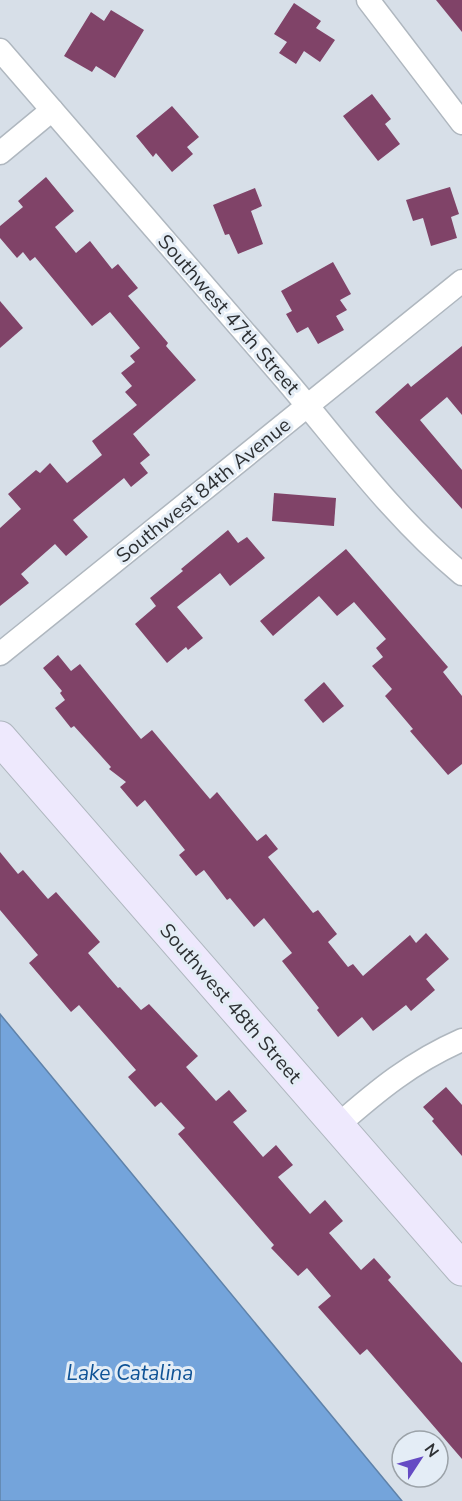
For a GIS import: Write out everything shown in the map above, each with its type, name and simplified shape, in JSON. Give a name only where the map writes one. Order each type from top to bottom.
[{"type":"street","points":[[368,0],[462,123]]},
{"type":"street","name":"Southwest 47th Street","points":[[0,50],[404,520],[462,574]]},
{"type":"street","points":[[0,153],[52,110]]},
{"type":"street","name":"Southwest 84th Avenue","points":[[0,654],[462,281]]},
{"type":"street","name":"Southwest 48th Street","points":[[0,738],[462,1269]]},
{"type":"street","points":[[337,1126],[411,1066],[462,1040]]},
{"type":"water","name":"Lake Catalina","points":[[0,1014],[402,1501],[0,1501]]},
{"type":"building","points":[[436,0],[462,0],[462,32]]},
{"type":"building","points":[[294,3],[321,21],[316,28],[335,40],[320,62],[304,51],[296,64],[279,53],[287,42],[274,34]]},
{"type":"building","points":[[111,10],[144,30],[115,78],[96,66],[92,72],[64,56],[91,12],[104,21]]},
{"type":"building","points":[[372,94],[391,119],[385,124],[400,144],[378,161],[343,116]]},
{"type":"building","points":[[172,106],[199,137],[187,147],[193,154],[172,172],[156,153],[153,157],[136,136]]},
{"type":"building","points":[[46,177],[74,211],[55,227],[76,253],[90,241],[112,269],[118,264],[138,288],[128,296],[168,343],[166,346],[196,380],[133,434],[150,455],[140,463],[148,473],[131,487],[124,478],[73,520],[88,537],[66,556],[55,544],[21,574],[29,583],[0,606],[0,528],[21,509],[8,494],[36,470],[40,473],[50,463],[67,483],[102,455],[92,441],[137,405],[125,392],[132,386],[121,373],[135,362],[130,356],[140,348],[110,312],[92,326],[35,257],[30,261],[23,252],[17,258],[0,238],[0,226],[23,207],[18,201]]},
{"type":"building","points":[[450,187],[459,214],[451,217],[457,238],[431,246],[423,218],[413,221],[406,200]]},
{"type":"building","points":[[255,188],[262,206],[251,211],[263,244],[238,254],[229,234],[225,235],[213,205]]},
{"type":"building","points":[[333,262],[351,294],[340,300],[347,310],[336,316],[344,330],[318,344],[308,327],[297,333],[286,314],[292,311],[281,291]]},
{"type":"building","points":[[0,301],[23,328],[0,348]]},
{"type":"building","points":[[462,346],[462,415],[447,397],[420,420],[462,470],[462,509],[375,412],[408,383],[411,387]]},
{"type":"building","points":[[274,493],[336,498],[334,526],[272,521]]},
{"type":"building","points":[[228,530],[238,543],[247,537],[265,558],[230,586],[220,573],[177,607],[203,638],[188,650],[186,647],[167,663],[135,624],[156,606],[150,598]]},
{"type":"building","points":[[346,549],[448,667],[443,672],[462,696],[462,764],[448,775],[410,731],[413,729],[385,696],[392,689],[372,666],[383,657],[376,648],[386,639],[354,602],[337,616],[319,596],[273,636],[260,621]]},
{"type":"building","points":[[58,655],[71,671],[80,664],[141,739],[152,730],[210,799],[217,792],[257,841],[266,834],[278,849],[268,857],[313,913],[318,910],[337,934],[328,942],[348,967],[353,964],[363,976],[410,935],[416,943],[426,933],[449,959],[426,979],[435,990],[411,1011],[406,1005],[373,1031],[362,1017],[338,1037],[317,1010],[319,1008],[282,961],[292,953],[264,918],[254,927],[230,898],[227,900],[204,870],[196,876],[179,855],[185,850],[145,800],[137,807],[120,787],[126,782],[109,769],[111,767],[74,726],[71,728],[55,708],[65,700],[60,693],[62,691],[43,668]]},
{"type":"building","points":[[324,682],[344,706],[323,723],[304,700]]},
{"type":"building","points":[[0,852],[18,874],[23,870],[48,899],[56,892],[100,942],[88,953],[118,988],[120,987],[141,1010],[149,1004],[198,1056],[186,1067],[216,1101],[229,1090],[247,1111],[233,1122],[263,1157],[276,1145],[293,1165],[278,1177],[310,1214],[325,1200],[343,1221],[329,1233],[361,1270],[374,1258],[391,1277],[388,1280],[462,1363],[462,1459],[450,1445],[450,1429],[436,1429],[367,1349],[360,1355],[318,1307],[331,1296],[307,1268],[298,1276],[271,1248],[274,1245],[178,1134],[185,1128],[161,1102],[155,1107],[128,1077],[136,1070],[79,1005],[71,1012],[29,963],[38,955],[0,910]]},
{"type":"building","points":[[446,1087],[462,1105],[462,1156],[423,1107]]}]
